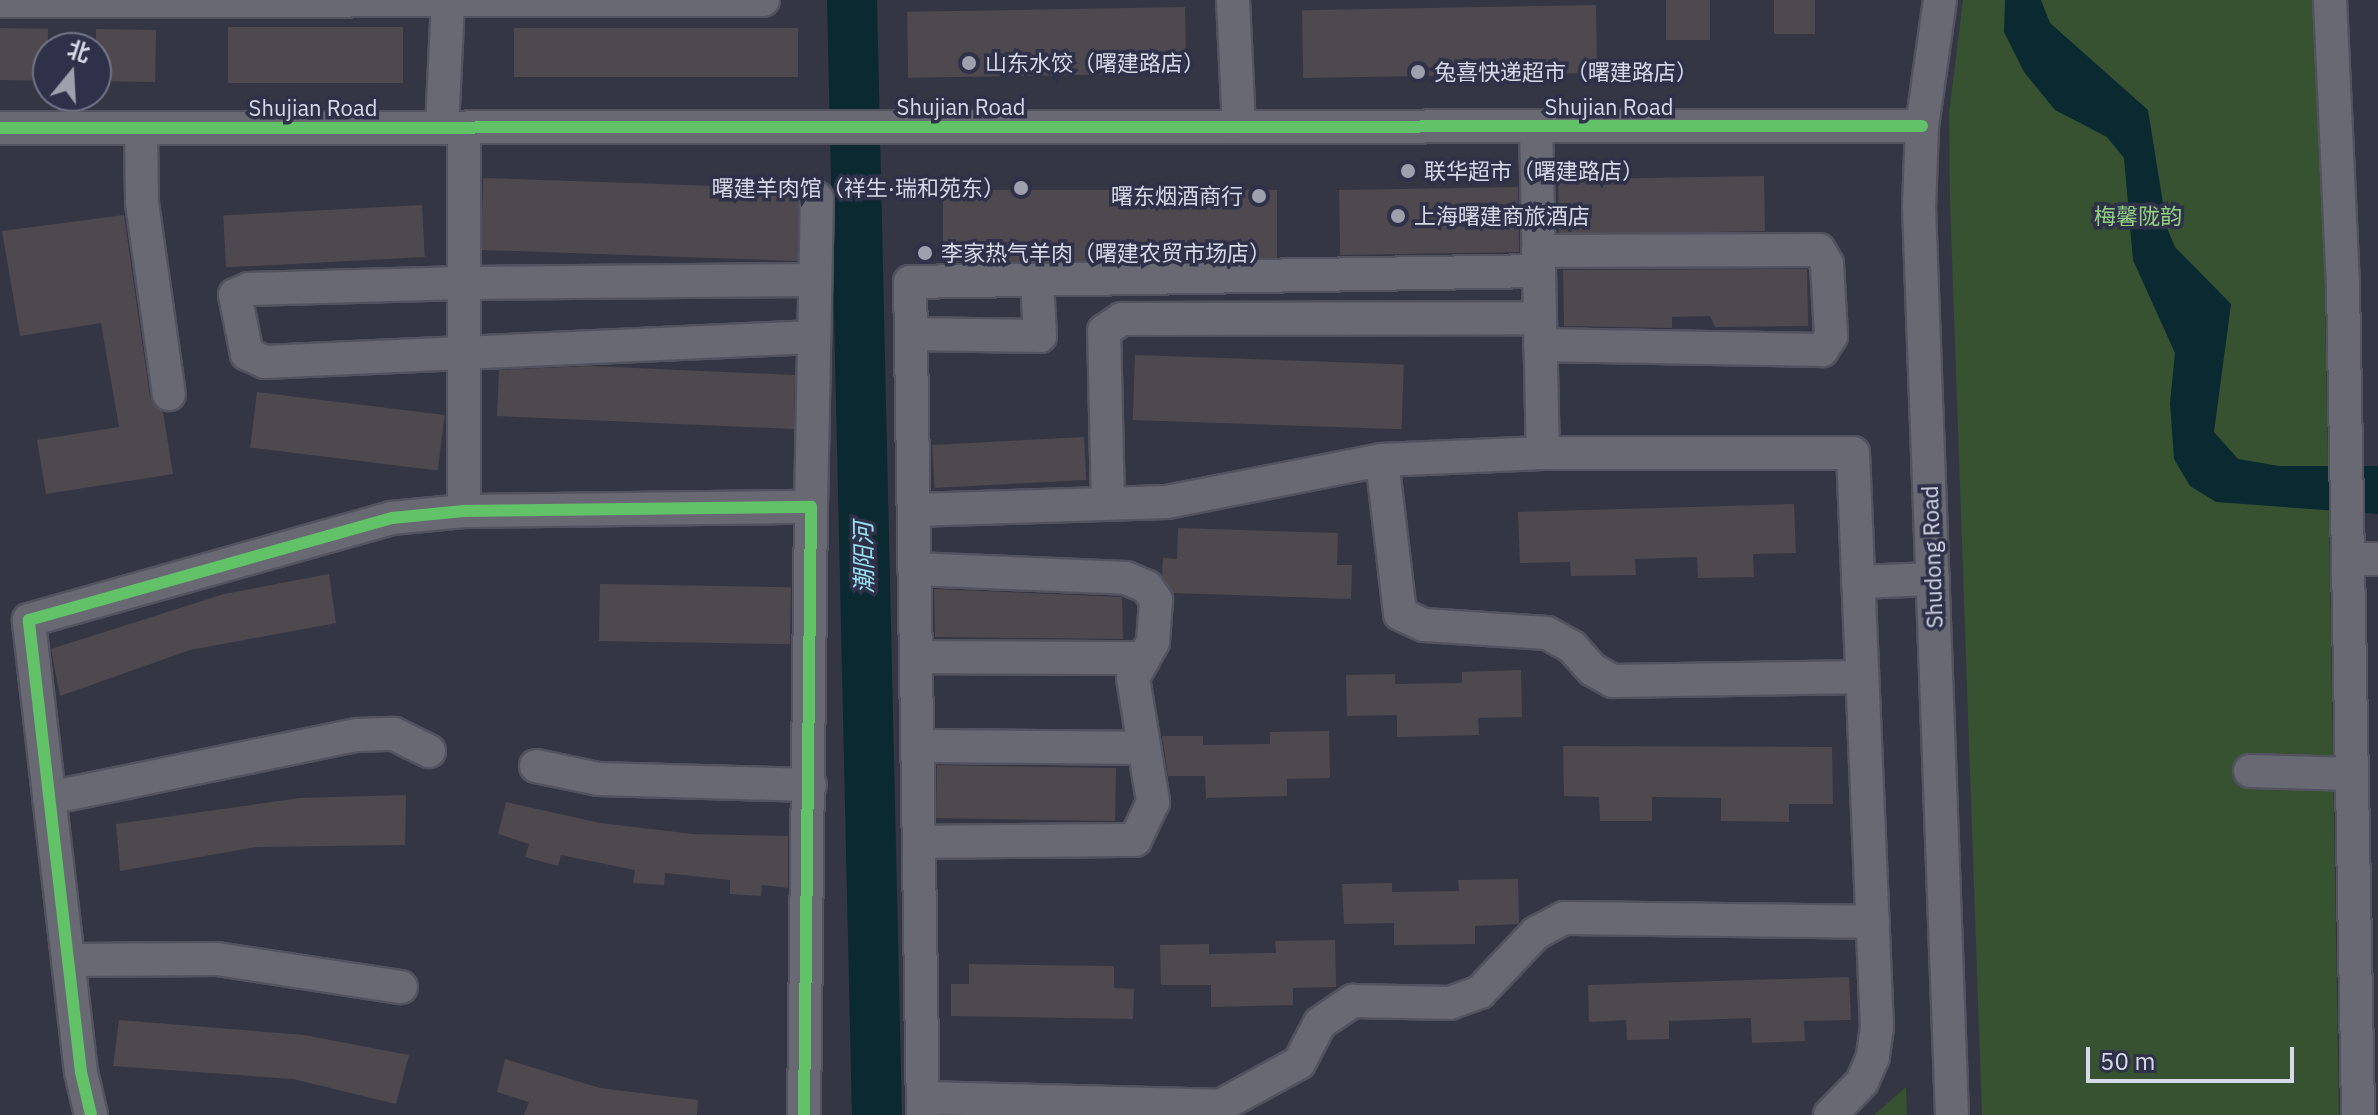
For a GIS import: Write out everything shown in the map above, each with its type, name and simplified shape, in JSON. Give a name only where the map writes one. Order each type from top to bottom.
[{"type":"street","points":[[448,0],[464,283],[464,511]]},
{"type":"street","points":[[0,1],[763,0]]},
{"type":"street","points":[[1233,0],[1239,127]]},
{"type":"street","name":"Shudong Road","points":[[1940,0],[1922,126],[1919,207],[1952,1115]]},
{"type":"street","points":[[2330,0],[2347,523],[2363,559],[2352,774],[2365,807],[2358,1115]]},
{"type":"street","name":"Shujian Road","points":[[0,128],[1922,126]]},
{"type":"street","points":[[1536,127],[1543,453]]},
{"type":"street","points":[[141,129],[142,203],[169,394]]},
{"type":"street","points":[[804,1115],[817,198]]},
{"type":"street","points":[[1108,503],[1104,331],[1122,319],[1540,332],[1822,350],[1831,336],[1827,264],[1819,250],[1037,280],[910,282],[923,1107],[1220,1106],[1299,1063],[1320,1023],[1353,1001],[1450,1003],[1480,992],[1536,933],[1564,918],[1873,922]]},
{"type":"street","points":[[814,337],[265,362],[247,354],[235,295],[249,289],[464,283],[815,280]]},
{"type":"street","points":[[911,334],[1040,336],[1037,280]]},
{"type":"street","points":[[914,510],[1167,502],[1382,460],[1543,453],[1853,453],[1873,922],[1873,1057],[1862,1082],[1830,1115]]},
{"type":"street","points":[[1382,460],[1400,614],[1424,625],[1547,633],[1572,647],[1593,670],[1613,681],[1862,677]]},
{"type":"street","points":[[91,1115],[68,960],[29,620],[392,518],[464,511],[811,507]]},
{"type":"street","points":[[914,569],[1126,578],[1147,587],[1156,600],[1153,642],[1133,678],[1153,802],[1135,840],[919,842]]},
{"type":"street","points":[[1858,582],[1933,579]]},
{"type":"street","points":[[916,657],[1144,658]]},
{"type":"street","points":[[49,798],[357,735],[394,734],[429,751]]},
{"type":"street","points":[[917,746],[1143,748]]},
{"type":"street","points":[[536,766],[598,779],[810,785]]},
{"type":"street","points":[[2250,771],[2352,774]]},
{"type":"street","points":[[68,960],[217,959],[401,987]]},
{"type":"green space","name":"梅馨陇韵","points":[[1963,0],[2320,0],[2339,1115],[1982,1115],[1950,200],[1949,114]]},
{"type":"green space","points":[[1906,1087],[1907,1115],[1874,1115]]},
{"type":"water","points":[[2005,0],[2041,0],[2050,23],[2148,110],[2167,228],[2175,247],[2231,304],[2214,432],[2238,459],[2279,466],[2378,466],[2378,514],[2216,502],[2190,486],[2174,459],[2170,403],[2175,353],[2133,260],[2124,158],[2107,137],[2055,110],[2024,72],[2004,32]]},
{"type":"building","points":[[1666,0],[1710,0],[1710,40],[1666,40]]},
{"type":"building","points":[[1774,0],[1815,0],[1815,34],[1774,34]]},
{"type":"building","points":[[1596,5],[1597,73],[1303,78],[1302,10]]},
{"type":"building","points":[[1185,7],[1186,73],[908,78],[907,12]]},
{"type":"building","points":[[228,27],[403,27],[403,83],[228,83]]},
{"type":"building","points":[[0,28],[48,29],[48,32],[32,32],[32,81],[0,80]]},
{"type":"building","points":[[514,28],[798,28],[798,77],[514,77]]},
{"type":"building","points":[[96,29],[156,30],[155,82],[112,81],[112,32],[96,32]]},
{"type":"building","points":[[1764,176],[1765,231],[1559,235],[1558,180]]},
{"type":"building","points":[[483,178],[800,189],[797,261],[481,250]]},
{"type":"building","points":[[1518,187],[1519,252],[1340,255],[1339,190]]},
{"type":"building","points":[[943,190],[1277,190],[1277,262],[943,262]]},
{"type":"building","points":[[422,205],[425,257],[226,267],[223,215]]},
{"type":"building","points":[[124,215],[150,397],[163,412],[173,474],[46,494],[37,440],[119,427],[101,323],[20,336],[2,231]]},
{"type":"building","points":[[1807,269],[1808,326],[1715,327],[1710,316],[1672,317],[1672,328],[1564,326],[1563,270]]},
{"type":"building","points":[[1135,355],[1404,364],[1402,429],[1133,420]]},
{"type":"building","points":[[590,366],[795,375],[794,429],[497,416],[499,370]]},
{"type":"building","points":[[257,392],[445,415],[438,471],[250,448]]},
{"type":"building","points":[[1084,437],[1086,480],[934,488],[932,445]]},
{"type":"building","points":[[1794,504],[1796,553],[1753,554],[1754,577],[1698,578],[1697,557],[1635,559],[1636,575],[1571,576],[1570,562],[1520,563],[1518,512]]},
{"type":"building","points":[[1178,528],[1338,533],[1337,565],[1352,565],[1351,599],[1173,593],[1162,576],[1163,558],[1177,559]]},
{"type":"building","points":[[329,574],[336,623],[190,650],[60,696],[51,649],[224,594]]},
{"type":"building","points":[[600,584],[791,587],[790,644],[599,641]]},
{"type":"building","points":[[934,589],[1122,597],[1123,639],[935,637]]},
{"type":"building","points":[[1521,670],[1522,717],[1478,718],[1479,735],[1397,737],[1397,715],[1347,716],[1346,675],[1395,674],[1395,684],[1462,683],[1462,672]]},
{"type":"building","points":[[1329,731],[1330,778],[1287,779],[1287,796],[1206,798],[1205,776],[1168,776],[1162,736],[1203,736],[1203,745],[1270,744],[1270,732]]},
{"type":"building","points":[[1563,746],[1832,747],[1833,804],[1789,804],[1789,822],[1721,821],[1721,798],[1652,797],[1652,821],[1600,821],[1599,797],[1564,796]]},
{"type":"building","points":[[937,765],[1116,768],[1115,821],[936,818]]},
{"type":"building","points":[[406,795],[405,845],[256,847],[120,871],[116,824],[300,798]]},
{"type":"building","points":[[506,802],[600,823],[693,834],[788,836],[788,888],[762,885],[761,896],[730,894],[730,880],[665,873],[664,885],[633,883],[635,870],[561,855],[558,866],[525,857],[529,844],[498,834]]},
{"type":"building","points":[[1518,879],[1519,924],[1475,926],[1475,944],[1394,945],[1394,923],[1344,924],[1342,884],[1392,883],[1392,892],[1459,891],[1458,880]]},
{"type":"building","points":[[1335,940],[1336,987],[1293,988],[1293,1005],[1211,1007],[1211,985],[1161,985],[1160,945],[1209,944],[1209,954],[1276,953],[1275,941]]},
{"type":"building","points":[[969,964],[1114,966],[1114,988],[1134,989],[1133,1019],[951,1016],[951,984],[969,984]]},
{"type":"building","points":[[1849,977],[1851,1020],[1804,1021],[1805,1041],[1752,1043],[1751,1018],[1669,1021],[1669,1039],[1627,1040],[1626,1020],[1589,1022],[1588,985]]},
{"type":"building","points":[[119,1020],[304,1035],[409,1055],[396,1104],[293,1079],[113,1066]]},
{"type":"building","points":[[505,1059],[600,1088],[698,1100],[697,1115],[524,1115],[529,1102],[497,1092]]},
{"type":"waterway","name":"潮阳河","points":[[852,0],[877,1115]]},
{"type":"cycle path","points":[[0,128],[1922,126]]},
{"type":"cycle path","points":[[91,1115],[81,1072],[29,620],[392,518],[464,511],[811,507],[804,1115]]},
{"type":"place","name":"山东水饺（曙建路店）","points":[[969,63]]},
{"type":"place","name":"兔喜快递超市（曙建路店）","points":[[1418,72]]},
{"type":"place","name":"联华超市（曙建路店）","points":[[1408,171]]},
{"type":"place","name":"曙建羊肉馆（祥生·瑞和苑东）","points":[[1021,188]]},
{"type":"place","name":"曙东烟酒商行","points":[[1259,196]]},
{"type":"place","name":"上海曙建商旅酒店","points":[[1398,216]]},
{"type":"place","name":"李家热气羊肉（曙建农贸市场店）","points":[[925,253]]}]
